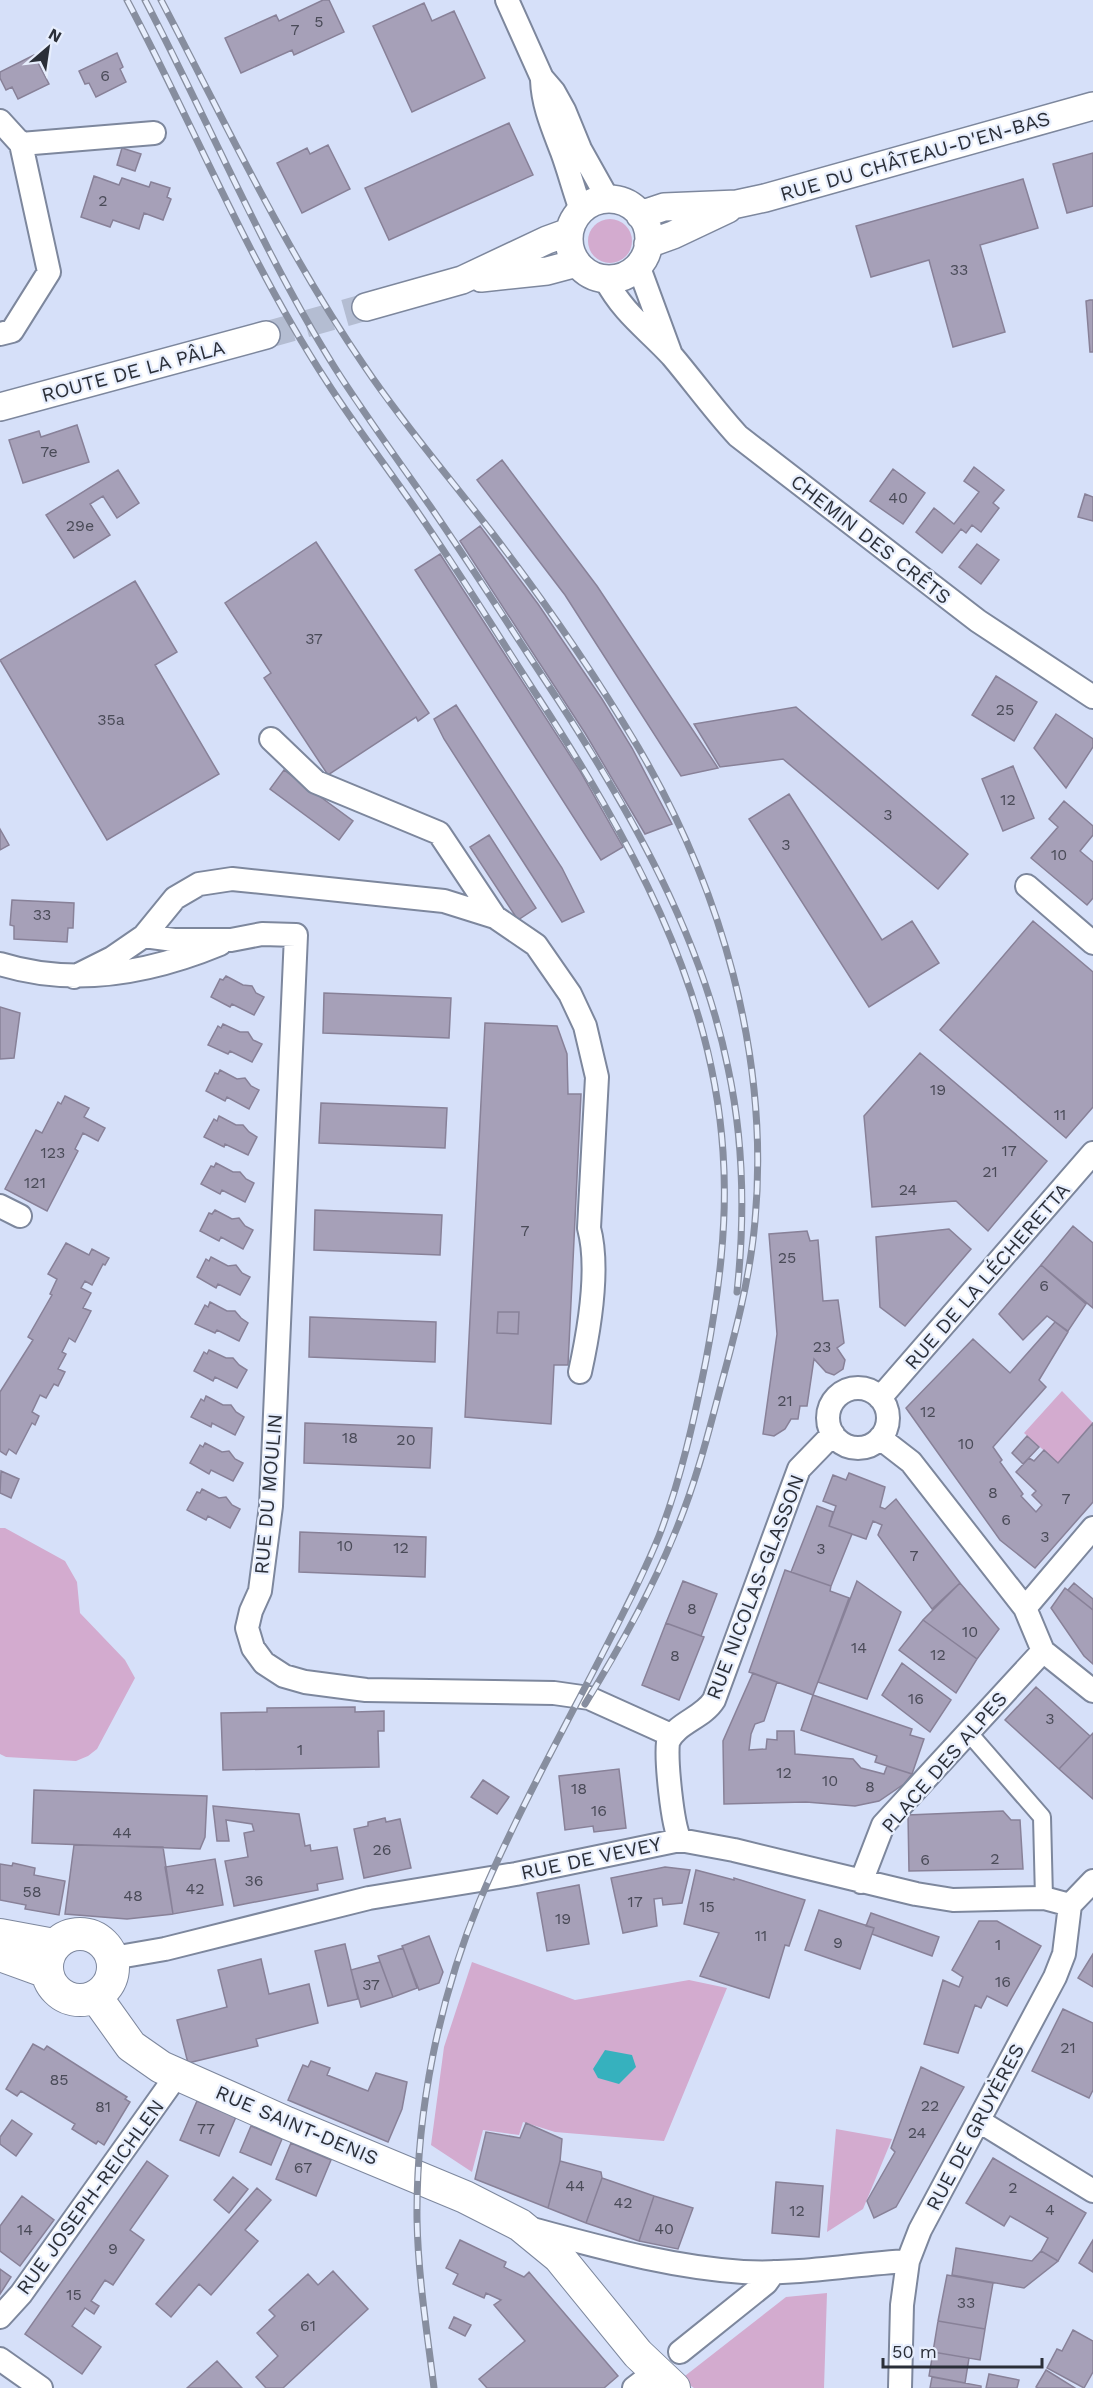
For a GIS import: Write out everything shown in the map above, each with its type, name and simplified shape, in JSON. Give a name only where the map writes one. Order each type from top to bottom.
[{"type":"main road","points":[[74,1933],[87,1934],[100,1939],[109,1948],[113,1958],[112,1979],[105,1990],[96,1997],[72,2000],[62,1995],[52,1985],[50,1958],[63,1937],[74,1933]]},
{"type":"main road","points":[[0,1935],[50,1958]]},
{"type":"main road","points":[[0,1955],[50,1958]]},
{"type":"main road","name":"RUE SAINT-DENIS","points":[[96,1997],[131,2046],[149,2060],[287,2123],[465,2197],[520,2226],[559,2257],[655,2383]]},
{"type":"street","points":[[507,0],[542,78],[554,92],[564,110],[580,149],[608,199]]},
{"type":"street","points":[[366,308],[462,280],[547,240],[575,221],[592,203],[608,199],[626,203],[640,214],[647,227],[643,254],[621,277],[605,279],[589,274],[577,263],[570,248],[575,221],[562,154],[547,116],[542,95],[542,78]]},
{"type":"street","name":"RUE DU CHÂTEAU-D'EN-BAS","points":[[643,254],[673,235],[737,204],[1093,106]]},
{"type":"street","points":[[0,121],[21,144],[49,272],[12,331],[0,334]]},
{"type":"street","points":[[21,144],[154,134]]},
{"type":"street","name":"RUE DU CHÂTEAU-D'EN-BAS","points":[[640,214],[664,207],[737,204]]},
{"type":"street","name":"CHEMIN DES CRÊTS","points":[[643,254],[671,356]]},
{"type":"street","points":[[462,280],[547,271],[577,263]]},
{"type":"street","name":"CHEMIN DES CRÊTS","points":[[605,279],[624,309],[671,356],[717,414],[738,436],[978,621],[1093,697]]},
{"type":"street","name":"ROUTE DE LA PÂLA","points":[[0,407],[266,335]]},
{"type":"street","points":[[271,739],[316,782],[438,833],[495,917]]},
{"type":"street","points":[[74,976],[112,958],[144,936],[175,898],[199,884],[232,879],[444,901],[495,917],[536,945],[570,994],[585,1026],[597,1077],[589,1228],[594,1246],[590,1317],[580,1372],[575,1316],[580,1246],[589,1228]]},
{"type":"street","points":[[1027,886],[1093,943]]},
{"type":"street","name":"RUE DU MOULIN","points":[[231,940],[262,934],[296,934],[271,1506],[260,1592],[251,1611],[247,1628],[253,1648],[264,1663],[284,1676],[305,1682],[366,1690],[554,1693],[581,1696],[671,1735]]},
{"type":"street","points":[[144,936],[174,940],[231,940]]},
{"type":"street","points":[[0,964],[46,975],[118,974],[186,958],[231,940]]},
{"type":"street","name":"RUE DE LA LÉCHERETTA","points":[[880,1398],[1093,1154]]},
{"type":"street","points":[[854,1388],[873,1392],[880,1398],[885,1405],[888,1422],[880,1438],[874,1443],[856,1448],[839,1441],[829,1425],[828,1415],[837,1397],[854,1388]]},
{"type":"street","name":"RUE NICOLAS-GLASSON","points":[[671,1735],[709,1709],[714,1700],[799,1469],[833,1434]]},
{"type":"street","points":[[880,1438],[911,1462],[1025,1608],[1043,1651],[1093,1691]]},
{"type":"street","points":[[1025,1608],[1093,1528]]},
{"type":"street","name":"PLACE DES ALPES","points":[[861,1882],[883,1825],[1043,1651]]},
{"type":"street","points":[[968,1732],[1042,1817],[1044,1898]]},
{"type":"street","points":[[671,1735],[668,1748],[674,1814],[680,1840]]},
{"type":"street","name":"RUE DE VEVEY","points":[[113,1958],[207,1939],[369,1898],[516,1874],[680,1840],[823,1870],[861,1882],[953,1900],[1044,1898],[1070,1905]]},
{"type":"street","points":[[1070,1905],[1093,1881]]},
{"type":"street","name":"RUE DE GRUYÈRES","points":[[900,2388],[902,2305],[908,2261],[920,2230],[1055,1977],[1064,1954],[1070,1905]]},
{"type":"street","name":"RUE JOSEPH-REICHLEN","points":[[0,2317],[27,2284],[176,2073]]},
{"type":"street","points":[[979,2121],[1093,2191]]},
{"type":"street","name":"RUE SAINT-DENIS","points":[[520,2226],[647,2260],[732,2271],[774,2272],[908,2261]]},
{"type":"street","points":[[680,2352],[766,2283],[774,2272]]},
{"type":"street","points":[[0,2359],[41,2388]]},
{"type":"shaded area","points":[[610,219],[626,225],[632,241],[626,257],[610,263],[594,257],[588,241],[594,225]]},
{"type":"shaded area","points":[[1062,1391],[1093,1423],[1058,1463],[1024,1433]]},
{"type":"shaded area","points":[[0,1528],[5,1528],[65,1561],[77,1582],[80,1613],[125,1660],[135,1678],[97,1749],[76,1761],[6,1757],[0,1754]]},
{"type":"shaded area","points":[[472,1962],[575,2000],[689,1980],[727,1988],[664,2141],[555,2132],[523,2122],[519,2135],[483,2130],[472,2172],[431,2145],[444,2047]]},
{"type":"shaded area","points":[[836,2129],[892,2139],[863,2209],[827,2232]]},
{"type":"shaded area","points":[[827,2293],[824,2388],[694,2388],[681,2379],[786,2297]]},
{"type":"water","points":[[605,2050],[632,2055],[636,2067],[619,2084],[598,2078],[593,2069]]},
{"type":"building","points":[[323,0],[329,0],[344,32],[294,55],[292,50],[241,73],[225,38],[276,15],[279,21]]},
{"type":"building","points":[[424,3],[432,21],[454,11],[485,78],[412,112],[373,26]]},
{"type":"building","points":[[117,53],[123,67],[120,69],[126,82],[96,97],[89,83],[85,84],[79,71]]},
{"type":"building","points":[[34,55],[49,84],[18,99],[12,87],[6,90],[0,78],[0,72]]},
{"type":"building","points":[[509,123],[533,175],[389,240],[365,188]]},
{"type":"building","points":[[328,145],[350,189],[302,213],[277,163],[307,148],[310,154]]},
{"type":"building","points":[[122,148],[141,154],[135,171],[117,165]]},
{"type":"building","points":[[1093,153],[1093,206],[1067,213],[1053,164]]},
{"type":"building","points":[[94,176],[119,185],[122,178],[149,187],[151,182],[170,188],[167,197],[171,199],[163,220],[144,213],[139,229],[113,220],[110,227],[81,217]]},
{"type":"building","points":[[1023,179],[1038,228],[980,245],[1005,332],[953,347],[929,260],[871,277],[856,226]]},
{"type":"building","points":[[1093,300],[1093,352],[1090,352],[1086,301]]},
{"type":"building","points":[[77,425],[89,462],[23,483],[9,440],[39,431],[41,437]]},
{"type":"building","points":[[502,460],[597,586],[718,768],[681,776],[565,595],[477,480]]},
{"type":"building","points":[[974,467],[1004,490],[993,503],[999,508],[981,532],[972,525],[966,533],[961,529],[942,553],[916,532],[934,508],[954,524],[979,492],[964,481]]},
{"type":"building","points":[[893,469],[925,493],[903,524],[870,501]]},
{"type":"building","points":[[118,470],[139,503],[117,518],[103,496],[90,504],[110,535],[74,558],[46,515]]},
{"type":"building","points":[[1085,494],[1093,497],[1093,521],[1078,517]]},
{"type":"building","points":[[480,526],[538,604],[602,699],[632,748],[672,824],[645,834],[585,733],[460,541]]},
{"type":"building","points":[[316,542],[429,713],[418,721],[416,717],[328,775],[264,678],[271,673],[225,603]]},
{"type":"building","points":[[977,544],[999,560],[981,584],[959,567]]},
{"type":"building","points":[[440,554],[580,771],[623,847],[601,860],[415,570]]},
{"type":"building","points":[[135,581],[177,652],[155,665],[219,774],[107,840],[0,660]]},
{"type":"building","points":[[996,676],[1037,702],[1014,741],[972,715]]},
{"type":"building","points":[[456,705],[562,868],[584,912],[562,922],[444,739],[434,719]]},
{"type":"building","points":[[796,707],[968,854],[938,889],[783,759],[720,767],[694,724]]},
{"type":"building","points":[[1056,714],[1093,739],[1093,747],[1066,788],[1034,748]]},
{"type":"building","points":[[1013,766],[1034,818],[1003,831],[982,779]]},
{"type":"building","points":[[284,770],[353,821],[339,840],[270,789]]},
{"type":"building","points":[[789,794],[882,940],[912,921],[939,963],[869,1007],[749,819]]},
{"type":"building","points":[[1064,801],[1093,826],[1093,835],[1080,851],[1093,862],[1093,898],[1087,905],[1031,858],[1058,827],[1049,819]]},
{"type":"building","points":[[0,829],[9,845],[0,850]]},
{"type":"building","points":[[489,835],[536,908],[518,920],[470,847]]},
{"type":"building","points":[[12,900],[74,903],[73,928],[68,928],[67,942],[14,939],[14,926],[10,925]]},
{"type":"building","points":[[1033,921],[1093,972],[1093,1107],[1066,1138],[940,1030]]},
{"type":"building","points":[[226,976],[243,985],[252,986],[256,993],[264,997],[254,1015],[232,1004],[230,1007],[211,997],[220,979],[223,980]]},
{"type":"building","points":[[324,993],[451,998],[449,1038],[323,1033]]},
{"type":"building","points":[[0,1007],[20,1013],[14,1058],[0,1059]]},
{"type":"building","points":[[485,1023],[557,1026],[567,1054],[568,1094],[581,1094],[568,1365],[554,1365],[551,1424],[465,1417]]},
{"type":"building","points":[[223,1024],[240,1032],[248,1032],[253,1040],[262,1044],[252,1062],[230,1051],[228,1054],[208,1045],[218,1026],[221,1028]]},
{"type":"building","points":[[920,1053],[1047,1161],[988,1231],[956,1201],[872,1207],[864,1116]]},
{"type":"building","points":[[220,1070],[237,1079],[245,1078],[251,1086],[259,1090],[249,1109],[227,1097],[225,1101],[206,1091],[215,1073],[218,1074]]},
{"type":"building","points":[[65,1096],[89,1108],[84,1117],[105,1128],[98,1141],[83,1133],[75,1149],[78,1151],[47,1211],[5,1189],[36,1130],[42,1133],[58,1102],[61,1104]]},
{"type":"building","points":[[321,1103],[447,1108],[445,1148],[319,1143]]},
{"type":"building","points":[[219,1116],[236,1125],[243,1125],[257,1137],[248,1155],[204,1137],[214,1119],[217,1121]]},
{"type":"building","points":[[216,1163],[233,1172],[240,1172],[254,1183],[245,1202],[222,1190],[220,1194],[201,1184],[211,1166],[214,1167]]},
{"type":"building","points":[[215,1210],[232,1219],[239,1218],[245,1226],[253,1230],[243,1249],[221,1237],[219,1241],[200,1231],[209,1213],[212,1214]]},
{"type":"building","points":[[315,1210],[442,1215],[440,1255],[314,1250]]},
{"type":"building","points":[[1073,1226],[1093,1243],[1093,1308],[1041,1265]]},
{"type":"building","points":[[949,1229],[971,1249],[905,1326],[880,1307],[876,1237]]},
{"type":"building","points":[[807,1231],[810,1241],[818,1240],[823,1301],[838,1300],[844,1343],[837,1348],[845,1360],[843,1369],[834,1375],[826,1372],[814,1359],[807,1406],[800,1406],[798,1419],[791,1419],[785,1429],[774,1436],[763,1434],[777,1334],[769,1234]]},
{"type":"building","points":[[66,1243],[89,1255],[92,1249],[109,1258],[105,1265],[103,1264],[92,1285],[85,1281],[81,1288],[91,1293],[83,1308],[91,1311],[75,1342],[69,1338],[62,1352],[66,1354],[58,1369],[65,1372],[58,1386],[54,1384],[46,1398],[40,1395],[32,1412],[39,1416],[35,1425],[32,1423],[16,1454],[9,1449],[6,1455],[0,1451],[0,1392],[33,1340],[28,1337],[52,1295],[50,1294],[57,1279],[48,1274]]},
{"type":"building","points":[[211,1257],[228,1266],[236,1265],[242,1273],[250,1277],[240,1295],[218,1284],[216,1288],[197,1277],[206,1259],[209,1261]]},
{"type":"building","points":[[1041,1265],[1086,1304],[1068,1331],[1047,1316],[1023,1340],[999,1314]]},
{"type":"building","points":[[210,1302],[227,1311],[235,1311],[248,1323],[239,1341],[217,1330],[215,1333],[195,1324],[205,1305],[208,1307]]},
{"type":"building","points":[[498,1312],[519,1312],[518,1334],[497,1333]]},
{"type":"building","points":[[310,1317],[436,1322],[435,1362],[309,1357]]},
{"type":"building","points":[[1055,1322],[1068,1332],[1039,1380],[1046,1387],[993,1447],[1002,1460],[1000,1462],[1023,1494],[1021,1496],[1036,1512],[1042,1505],[1032,1495],[1036,1491],[1016,1472],[1029,1458],[1034,1461],[1044,1450],[1058,1463],[1093,1423],[1093,1502],[1035,1568],[1000,1540],[906,1408],[973,1339],[1010,1373]]},
{"type":"building","points":[[209,1350],[226,1358],[233,1358],[247,1370],[237,1388],[215,1377],[213,1381],[194,1371],[204,1352],[207,1354]]},
{"type":"building","points":[[206,1396],[223,1405],[231,1405],[244,1417],[235,1435],[212,1423],[211,1427],[191,1417],[201,1399],[204,1401]]},
{"type":"building","points":[[305,1423],[432,1428],[430,1468],[304,1463]]},
{"type":"building","points":[[1027,1436],[1039,1447],[1023,1464],[1012,1453]]},
{"type":"building","points":[[205,1443],[222,1452],[229,1451],[235,1459],[243,1463],[233,1481],[211,1470],[209,1474],[190,1463],[200,1445],[203,1447]]},
{"type":"building","points":[[1,1471],[19,1479],[11,1498],[0,1493]]},
{"type":"building","points":[[849,1473],[885,1487],[880,1507],[885,1509],[896,1499],[960,1583],[932,1609],[878,1535],[882,1525],[873,1521],[866,1539],[829,1526],[836,1506],[823,1501],[833,1475],[846,1480]]},
{"type":"building","points":[[202,1489],[219,1498],[226,1497],[232,1505],[240,1509],[230,1528],[208,1516],[206,1520],[187,1510],[197,1492],[200,1493]]},
{"type":"building","points":[[817,1506],[833,1512],[829,1526],[852,1534],[831,1586],[791,1572]]},
{"type":"building","points":[[300,1532],[426,1537],[425,1577],[299,1572]]},
{"type":"building","points":[[785,1570],[831,1586],[830,1591],[849,1598],[813,1695],[749,1672]]},
{"type":"building","points":[[683,1581],[717,1594],[701,1636],[666,1623]]},
{"type":"building","points":[[857,1581],[901,1612],[867,1699],[818,1682]]},
{"type":"building","points":[[960,1583],[999,1629],[977,1659],[923,1620]]},
{"type":"building","points":[[1074,1583],[1093,1599],[1093,1610],[1068,1590]]},
{"type":"building","points":[[1065,1588],[1093,1610],[1093,1664],[1084,1656],[1051,1608]]},
{"type":"building","points":[[923,1620],[977,1659],[956,1693],[899,1650]]},
{"type":"building","points":[[666,1623],[704,1637],[679,1700],[642,1685]]},
{"type":"building","points":[[902,1663],[951,1700],[930,1732],[882,1695]]},
{"type":"building","points":[[753,1673],[777,1682],[764,1721],[755,1724],[749,1750],[766,1749],[767,1739],[777,1740],[777,1731],[794,1731],[795,1754],[853,1759],[861,1768],[884,1774],[887,1766],[912,1774],[904,1784],[879,1801],[855,1806],[806,1802],[724,1804],[723,1741]]},
{"type":"building","points":[[1036,1687],[1090,1736],[1059,1769],[1005,1720]]},
{"type":"building","points":[[813,1695],[912,1729],[910,1735],[924,1739],[912,1774],[875,1762],[877,1756],[801,1730]]},
{"type":"building","points":[[355,1707],[355,1712],[384,1711],[384,1731],[378,1731],[379,1767],[223,1770],[221,1713],[267,1712],[267,1708]]},
{"type":"building","points":[[1093,1733],[1093,1799],[1059,1769]]},
{"type":"building","points":[[619,1769],[626,1828],[594,1832],[593,1826],[565,1830],[559,1776]]},
{"type":"building","points":[[483,1780],[509,1797],[497,1814],[471,1797]]},
{"type":"building","points":[[34,1790],[207,1796],[205,1837],[200,1849],[32,1843]]},
{"type":"building","points":[[213,1806],[299,1814],[305,1846],[310,1845],[311,1851],[337,1847],[343,1879],[317,1884],[318,1890],[234,1906],[225,1861],[248,1857],[244,1833],[254,1831],[252,1824],[226,1820],[229,1841],[217,1841]]},
{"type":"building","points":[[1003,1811],[1011,1820],[1020,1820],[1023,1869],[909,1871],[908,1815]]},
{"type":"building","points":[[385,1818],[386,1822],[400,1819],[411,1868],[364,1878],[354,1829],[368,1826],[368,1822]]},
{"type":"building","points":[[74,1845],[163,1847],[173,1914],[127,1919],[65,1914]]},
{"type":"building","points":[[215,1859],[223,1905],[173,1914],[165,1867]]},
{"type":"building","points":[[13,1863],[35,1868],[34,1875],[65,1881],[59,1915],[25,1909],[26,1905],[0,1900],[0,1864],[12,1866]]},
{"type":"building","points":[[665,1867],[690,1870],[682,1903],[663,1905],[662,1898],[654,1899],[657,1926],[623,1933],[611,1878]]},
{"type":"building","points":[[696,1870],[734,1880],[734,1878],[805,1900],[789,1946],[785,1945],[769,1998],[700,1976],[719,1933],[684,1924]]},
{"type":"building","points":[[579,1885],[589,1944],[547,1951],[537,1893]]},
{"type":"building","points":[[819,1910],[874,1928],[860,1969],[805,1950]]},
{"type":"building","points":[[871,1913],[939,1937],[932,1956],[872,1934],[874,1928],[866,1926]]},
{"type":"building","points":[[979,1921],[997,1921],[1041,1946],[1007,2006],[987,1996],[981,2008],[975,2005],[958,2053],[924,2044],[943,1980],[959,1987],[963,1977],[952,1970]]},
{"type":"building","points":[[429,1936],[443,1972],[439,1983],[419,1990],[402,1946]]},
{"type":"building","points":[[345,1944],[358,1999],[328,2006],[315,1951]]},
{"type":"building","points":[[403,1948],[417,1988],[393,1997],[378,1956]]},
{"type":"building","points":[[1093,1954],[1093,1987],[1078,1978]]},
{"type":"building","points":[[261,1959],[269,1994],[309,1984],[318,2023],[256,2039],[258,2046],[188,2063],[177,2020],[227,2007],[218,1970]]},
{"type":"building","points":[[380,1962],[393,1997],[361,2007],[351,1970]]},
{"type":"building","points":[[1063,2009],[1093,2023],[1093,2090],[1089,2098],[1032,2071]]},
{"type":"building","points":[[33,2044],[44,2050],[47,2046],[127,2097],[125,2099],[130,2102],[104,2145],[98,2141],[96,2144],[72,2129],[75,2124],[21,2091],[17,2096],[6,2089]]},
{"type":"building","points":[[311,2061],[330,2068],[327,2075],[368,2091],[376,2073],[407,2082],[402,2109],[388,2142],[288,2100],[303,2065],[308,2067]]},
{"type":"building","points":[[921,2067],[964,2087],[896,2207],[874,2218],[867,2201],[895,2152],[891,2148]]},
{"type":"building","points":[[197,2101],[236,2117],[219,2156],[180,2140]]},
{"type":"building","points":[[12,2120],[32,2134],[16,2156],[0,2144],[0,2137]]},
{"type":"building","points":[[526,2123],[562,2139],[560,2161],[548,2208],[475,2179],[486,2132],[520,2138]]},
{"type":"building","points":[[251,2126],[282,2139],[271,2165],[240,2152]]},
{"type":"building","points":[[291,2143],[331,2160],[316,2196],[276,2179]]},
{"type":"building","points":[[993,2158],[1086,2213],[1058,2261],[1041,2251],[1048,2238],[1010,2216],[1004,2226],[966,2203]]},
{"type":"building","points":[[147,2161],[168,2176],[130,2230],[144,2240],[113,2285],[105,2280],[91,2301],[99,2306],[94,2314],[85,2308],[72,2326],[101,2347],[82,2374],[25,2334]]},
{"type":"building","points":[[560,2161],[601,2172],[602,2178],[586,2223],[548,2208]]},
{"type":"building","points":[[233,2177],[248,2189],[229,2213],[214,2200]]},
{"type":"building","points":[[602,2178],[654,2196],[639,2241],[586,2223]]},
{"type":"building","points":[[776,2182],[823,2186],[819,2237],[772,2233]]},
{"type":"building","points":[[257,2188],[271,2200],[245,2230],[258,2241],[211,2295],[199,2284],[171,2317],[156,2304]]},
{"type":"building","points":[[22,2196],[54,2220],[20,2266],[0,2251],[0,2226]]},
{"type":"building","points":[[654,2196],[693,2208],[678,2249],[639,2241]]},
{"type":"building","points":[[460,2240],[506,2262],[504,2267],[524,2277],[529,2272],[618,2376],[604,2388],[487,2388],[479,2379],[525,2341],[494,2305],[501,2300],[486,2293],[484,2298],[453,2284],[458,2274],[446,2268]]},
{"type":"building","points":[[1093,2240],[1093,2272],[1079,2263]]},
{"type":"building","points":[[956,2248],[1032,2261],[1041,2251],[1058,2261],[1024,2288],[952,2275]]},
{"type":"building","points":[[0,2269],[11,2277],[0,2294]]},
{"type":"building","points":[[333,2271],[368,2309],[283,2388],[266,2388],[256,2377],[278,2356],[257,2333],[275,2316],[269,2310],[308,2274],[318,2285]]},
{"type":"building","points":[[947,2275],[993,2283],[985,2329],[938,2321]]},
{"type":"building","points":[[454,2317],[471,2325],[465,2336],[449,2328]]},
{"type":"building","points":[[938,2321],[985,2329],[980,2360],[933,2352]]},
{"type":"building","points":[[1073,2330],[1093,2341],[1093,2372],[1084,2388],[1047,2368],[1057,2349],[1062,2351]]},
{"type":"building","points":[[933,2352],[969,2358],[965,2383],[929,2376]]},
{"type":"building","points":[[217,2361],[242,2388],[187,2388]]},
{"type":"building","points":[[1046,2370],[1075,2388],[1036,2387]]},
{"type":"building","points":[[989,2374],[1019,2380],[1017,2388],[986,2388]]},
{"type":"building","points":[[932,2377],[981,2386],[981,2388],[930,2388]]},
{"type":"tunnel","points":[[266,335],[366,307]]},
{"type":"railway","points":[[127,0],[246,241],[298,336],[478,604],[571,750],[633,857],[660,913],[683,970],[702,1029],[716,1090],[724,1178],[721,1256],[706,1360],[680,1471],[667,1515],[641,1577],[525,1803],[480,1900],[453,1976],[433,2056],[421,2138],[417,2219],[421,2283],[434,2388]]},
{"type":"railway","points":[[145,0],[260,232],[309,324],[346,386],[463,554],[612,786],[682,923],[716,1019],[733,1096],[742,1180],[737,1292]]},
{"type":"railway","points":[[161,0],[258,187],[336,323],[395,410],[493,534],[550,612],[638,747],[693,857],[715,915],[733,975],[746,1036],[755,1097],[758,1159],[753,1243],[746,1285],[710,1426],[681,1517],[644,1600],[585,1704]]}]
